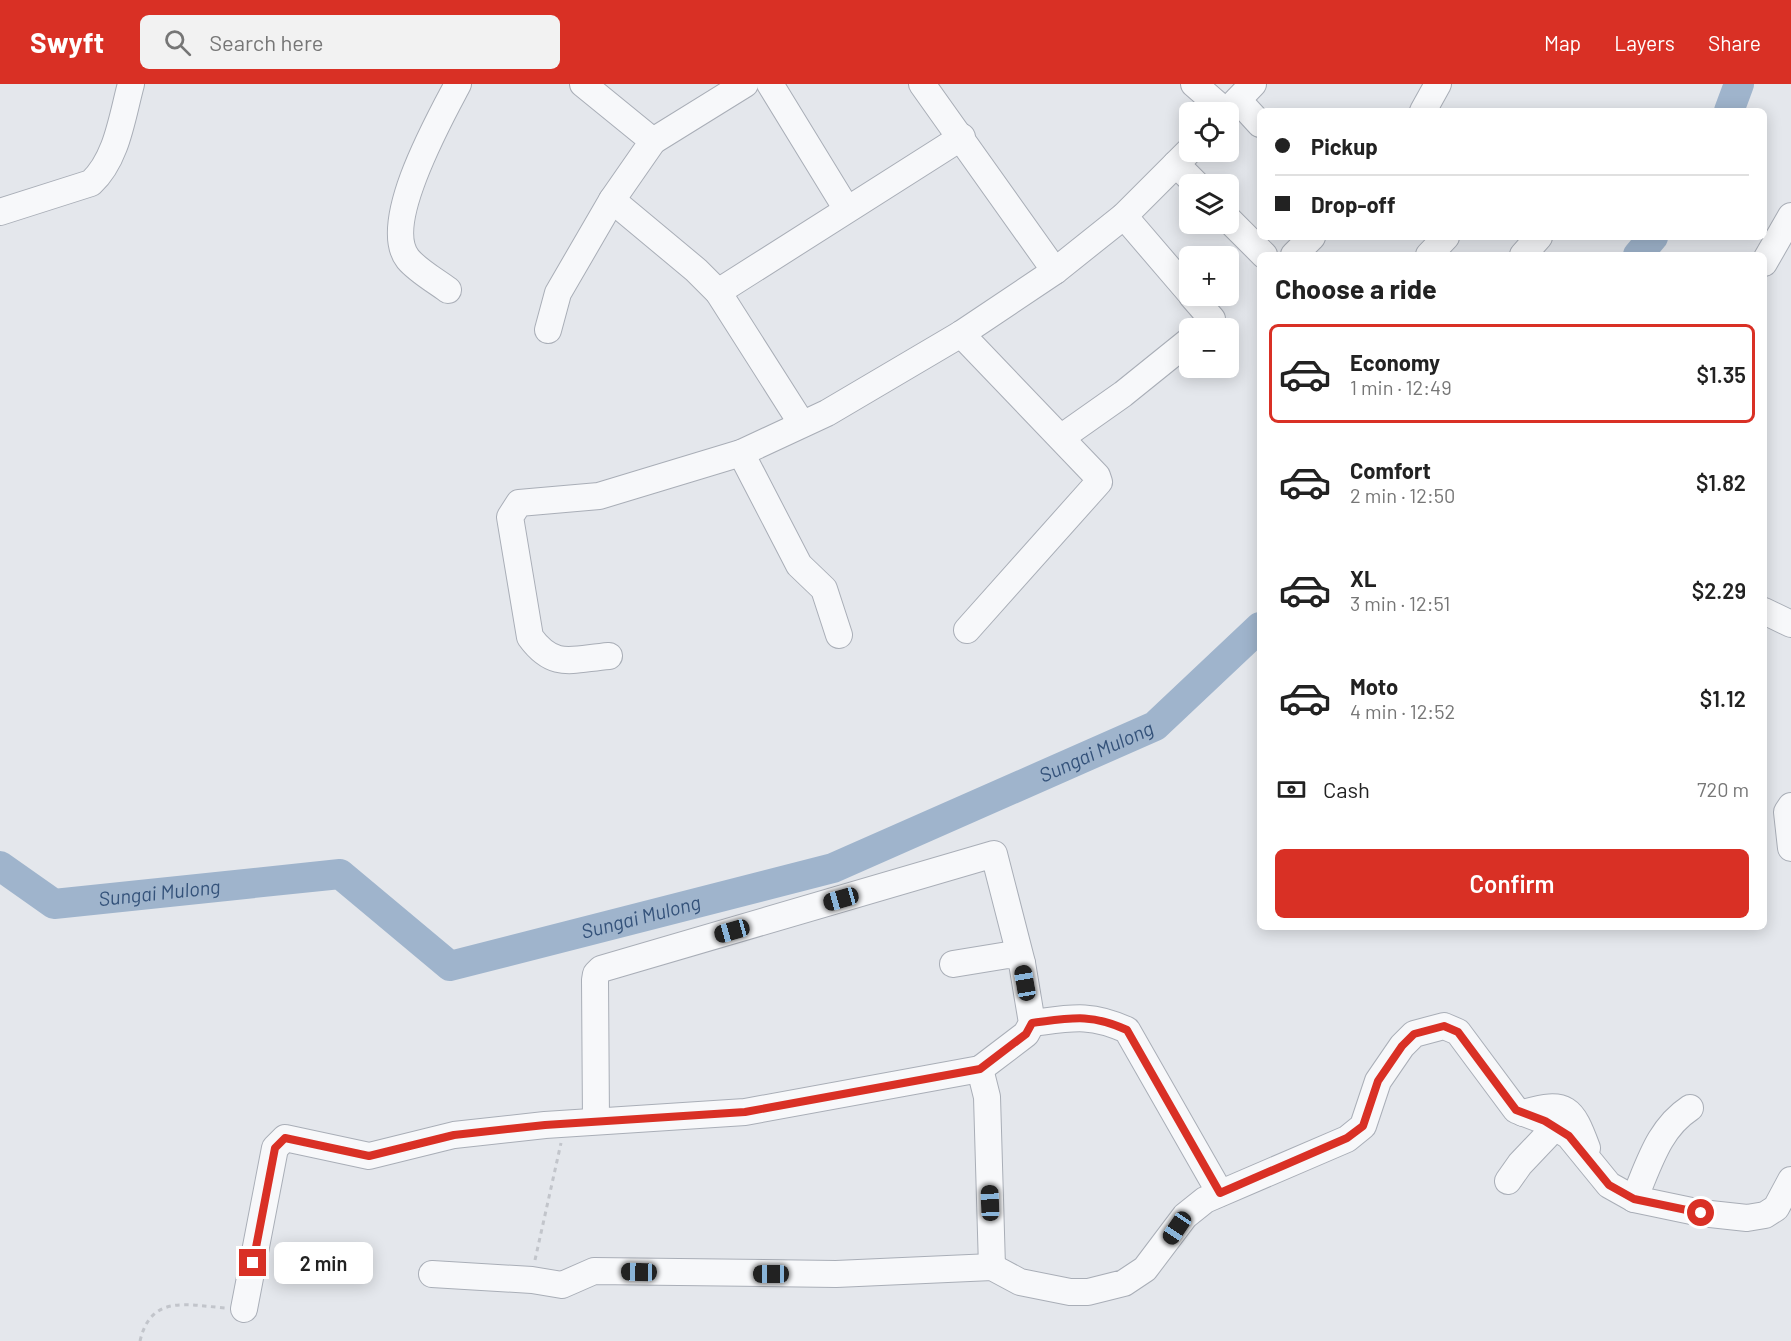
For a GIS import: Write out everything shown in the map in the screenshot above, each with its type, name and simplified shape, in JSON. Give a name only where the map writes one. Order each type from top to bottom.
[{"type":"street","points":[[0,212],[91,183],[103,172],[132,84]]},
{"type":"street","points":[[448,290],[408,260],[402,247],[400,228],[422,151],[458,84]]},
{"type":"street","points":[[583,84],[653,141]]},
{"type":"street","points":[[548,330],[558,293],[612,200],[653,141],[745,84]]},
{"type":"street","points":[[770,84],[846,208]]},
{"type":"street","points":[[922,84],[962,136],[1055,271]]},
{"type":"street","points":[[1194,84],[1236,102]]},
{"type":"street","points":[[1425,108],[1438,84]]},
{"type":"street","points":[[1239,105],[1257,121]]},
{"type":"street","points":[[718,292],[846,208],[962,136]]},
{"type":"street","points":[[609,656],[556,661],[541,652],[530,637],[510,517],[512,510],[519,502],[600,496],[741,453],[827,413],[961,334],[1055,271],[1124,216],[1179,161]]},
{"type":"street","points":[[612,200],[696,270],[718,292],[802,424]]},
{"type":"street","points":[[1124,216],[1179,280]]},
{"type":"street","points":[[1767,258],[1791,216]]},
{"type":"street","points":[[1239,230],[1261,252]]},
{"type":"street","points":[[1297,252],[1309,240]]},
{"type":"street","points":[[1432,252],[1443,240]]},
{"type":"street","points":[[1526,252],[1536,240]]},
{"type":"street","points":[[1201,306],[1211,318]]},
{"type":"street","points":[[961,334],[1062,437],[1097,476],[1099,482],[967,630]]},
{"type":"street","points":[[1062,437],[1123,394],[1179,349]]},
{"type":"street","points":[[741,453],[799,565],[824,589],[839,635]]},
{"type":"street","points":[[1767,612],[1791,624]]},
{"type":"street","points":[[1791,806],[1787,812],[1791,848]]},
{"type":"street","points":[[244,1309],[275,1148],[285,1138],[369,1156],[454,1135],[596,1121],[745,1112],[980,1069],[1026,1034],[1032,1023],[1022,963],[994,854],[601,969],[596,974],[595,980],[596,1121]]},
{"type":"street","points":[[953,964],[1008,956],[1016,956],[1022,963]]},
{"type":"street","points":[[1032,1023],[1087,1017],[1103,1019],[1127,1030],[1220,1193]]},
{"type":"street","points":[[432,1274],[532,1280],[562,1285],[594,1271],[836,1274],[992,1267],[1020,1282],[1070,1292],[1088,1292],[1124,1283],[1145,1269],[1185,1216],[1220,1193],[1347,1138],[1363,1126],[1378,1081],[1389,1063],[1414,1034],[1444,1026],[1458,1032],[1516,1110],[1556,1126],[1569,1136],[1609,1185],[1634,1199],[1715,1215],[1747,1218],[1765,1215],[1776,1208],[1791,1180]]},
{"type":"street","points":[[980,1069],[987,1097],[992,1267]]},
{"type":"street","points":[[1523,1114],[1549,1106],[1561,1107],[1570,1112],[1582,1136],[1590,1161]]},
{"type":"street","points":[[1634,1199],[1662,1135],[1676,1118],[1690,1108]]},
{"type":"street","points":[[1508,1181],[1520,1164],[1556,1126]]},
{"type":"path","points":[[532,1280],[558,1162],[562,1124]]},
{"type":"path","points":[[140,1341],[144,1324],[153,1312],[172,1305],[244,1309]]},
{"type":"waterway","name":"Sungai Mulong","points":[[1730,108],[1739,84]]},
{"type":"waterway","name":"Sungai Mulong","points":[[1640,252],[1650,240]]},
{"type":"waterway","name":"Sungai Mulong","points":[[0,866],[54,904],[340,874],[450,966],[833,868],[1155,726],[1257,630]]},
{"type":"route","points":[[253,1263],[275,1148],[285,1138],[369,1156],[454,1135],[545,1125],[745,1112],[980,1069],[1026,1034],[1032,1023],[1087,1017],[1103,1019],[1127,1030],[1220,1193],[1347,1138],[1363,1126],[1378,1081],[1402,1046],[1414,1034],[1444,1026],[1458,1032],[1516,1110],[1556,1126],[1569,1136],[1609,1185],[1634,1199],[1701,1213]]}]
